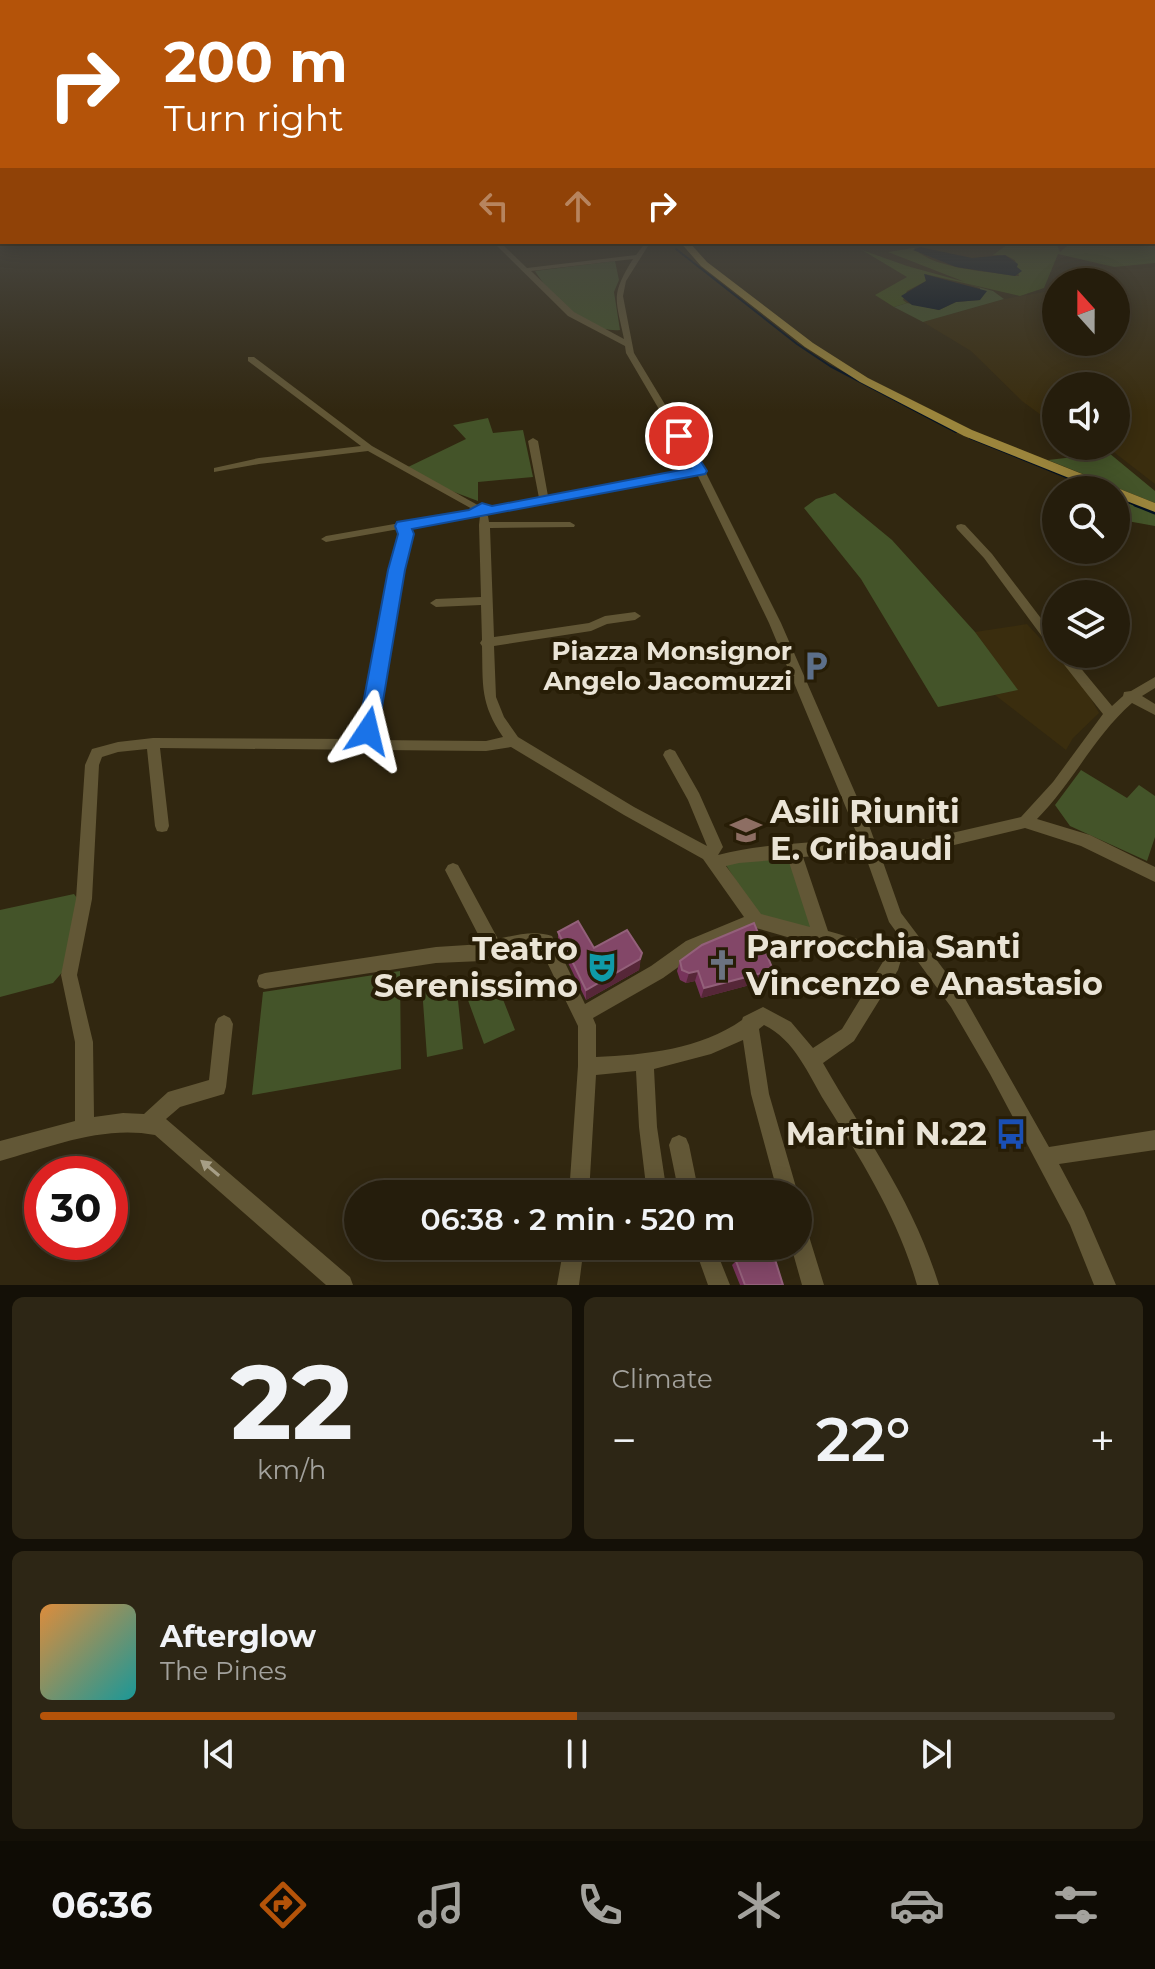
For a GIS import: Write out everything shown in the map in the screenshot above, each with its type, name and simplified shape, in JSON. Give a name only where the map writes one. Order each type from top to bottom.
[{"type":"main road","points":[[739,291],[809,345],[864,380],[968,433],[1075,476]]},
{"type":"main road","points":[[1130,498],[1155,508]]},
{"type":"street","points":[[547,291],[571,314],[628,345]]},
{"type":"street","points":[[620,291],[628,345],[700,471],[799,675],[895,917],[957,1001],[1077,1218],[1105,1285]]},
{"type":"street","points":[[251,359],[369,448],[482,515],[570,525]]},
{"type":"street","points":[[533,441],[544,500]]},
{"type":"street","points":[[217,470],[259,461],[369,448]]},
{"type":"street","points":[[326,539],[482,515],[544,500],[700,471]]},
{"type":"street","points":[[482,515],[490,697],[498,719],[513,741],[712,858],[756,920],[822,939],[893,953],[920,950]]},
{"type":"street","points":[[362,743],[368,731],[406,534],[403,526]]},
{"type":"street","points":[[961,527],[988,556],[1042,628]]},
{"type":"street","points":[[436,603],[485,601]]},
{"type":"street","points":[[486,643],[591,627],[605,620],[635,616]]},
{"type":"street","points":[[1073,668],[1110,713]]},
{"type":"street","points":[[1025,822],[1045,804],[1073,759],[1110,713],[1129,695],[1155,682]]},
{"type":"street","points":[[1129,695],[1155,710]]},
{"type":"street","points":[[85,1129],[84,1042],[69,975],[84,899],[93,758],[105,750],[153,743],[486,746],[513,741]]},
{"type":"street","points":[[153,743],[162,826]]},
{"type":"street","points":[[670,755],[694,797],[716,847],[712,858]]},
{"type":"street","points":[[712,858],[793,850],[871,852],[1025,822],[1059,829],[1155,875]]},
{"type":"street","points":[[793,850],[822,939]]},
{"type":"street","points":[[453,870],[494,948]]},
{"type":"street","points":[[584,1014],[657,972],[692,947],[756,920]]},
{"type":"street","points":[[265,981],[436,955],[482,953],[522,942],[546,942],[584,1014],[587,1066],[580,1180]]},
{"type":"street","points":[[812,1060],[848,1035],[892,964],[893,953]]},
{"type":"street","points":[[587,1066],[645,1061],[693,1051],[729,1038],[763,1016],[779,1022],[812,1060],[824,1085],[894,1196],[923,1265],[928,1285]]},
{"type":"street","points":[[749,1023],[760,1094],[784,1180]]},
{"type":"street","points":[[149,1122],[175,1099],[217,1087],[224,1024]]},
{"type":"street","points":[[645,1061],[648,1127],[655,1180]]},
{"type":"street","points":[[0,1151],[85,1129],[149,1122],[160,1126],[342,1285]]},
{"type":"street","points":[[1044,1157],[1155,1140]]},
{"type":"street","points":[[679,1145],[686,1180]]},
{"type":"street","points":[[568,1285],[572,1260]]},
{"type":"street","points":[[709,1260],[719,1285]]},
{"type":"street","points":[[806,1260],[813,1285]]},
{"type":"shaded area","points":[[1130,291],[1155,291],[1155,484],[1124,460],[1130,460],[1130,372],[1042,372],[1042,416],[1022,401],[971,351],[923,322],[1004,299],[1042,292],[1042,356],[1130,356]]},
{"type":"shaded area","points":[[1027,624],[1042,640],[1042,668],[1067,668],[1083,685],[1099,713],[1073,738],[1066,750],[995,695],[1017,690],[975,632]]},
{"type":"green space","points":[[614,291],[620,330],[594,326],[582,320],[551,292]]},
{"type":"green space","points":[[882,291],[907,291],[903,300],[907,303],[894,307],[875,295]]},
{"type":"green space","points":[[980,291],[993,291],[1004,299],[923,322],[894,307],[907,303],[939,310],[956,302],[980,300]]},
{"type":"green space","points":[[998,291],[1035,291],[1020,296]]},
{"type":"green space","points":[[488,418],[493,433],[523,430],[533,477],[478,482],[478,501],[446,489],[406,468],[466,439],[453,425]]},
{"type":"green space","points":[[1048,460],[1117,460],[1155,491],[1155,503],[1130,493],[1130,476],[1088,476]]},
{"type":"green space","points":[[835,493],[892,540],[975,632],[1018,690],[938,707],[861,579],[804,508],[816,499]]},
{"type":"green space","points":[[1130,504],[1155,514],[1155,526],[1130,522]]},
{"type":"green space","points":[[1081,770],[1127,798],[1139,785],[1155,796],[1155,837],[1147,861],[1070,826],[1055,805]]},
{"type":"green space","points":[[791,852],[819,933],[759,917],[724,862]]},
{"type":"green space","points":[[74,894],[77,898],[65,969],[53,983],[0,997],[0,910]]},
{"type":"green space","points":[[400,971],[401,1069],[252,1095],[263,992]]},
{"type":"green space","points":[[495,979],[515,1030],[484,1044],[465,992]]},
{"type":"green space","points":[[456,981],[463,1049],[427,1057],[422,988]]},
{"type":"water","points":[[909,291],[987,291],[980,300],[956,302],[939,310],[912,305],[901,296]]},
{"type":"building","name":"Teatro Serenissimo","points":[[578,921],[594,948],[627,930],[642,953],[640,959],[586,990],[558,932]]},
{"type":"building","name":"Parrocchia Santi Vincenzo e Anastasio","points":[[754,923],[773,970],[704,988],[698,971],[689,973],[682,970],[680,961],[702,945]]},
{"type":"building","points":[[775,1260],[783,1285],[745,1285],[736,1261]]},
{"type":"waterway","points":[[729,291],[830,366],[956,432]]},
{"type":"waterway","points":[[970,438],[1064,476]]},
{"type":"waterway","points":[[1130,503],[1140,507]]},
{"type":"waterway","points":[[1135,505],[1140,507]]},
{"type":"waterway","points":[[1140,507],[1155,513]]},
{"type":"place","name":"Piazza Monsignor Angelo Jacomuzzi","points":[[816,666]]},
{"type":"place","name":"Asili Riuniti E. Gribaudi","points":[[746,830]]},
{"type":"place","name":"Parrocchia Santi Vincenzo e Anastasio","points":[[722,965]]},
{"type":"place","name":"Teatro Serenissimo","points":[[602,967]]},
{"type":"place","name":"Martini N.22","points":[[1011,1134]]},
{"type":"route","points":[[368,731],[406,534],[403,526],[474,513],[482,507],[492,510],[700,471],[679,436]]}]
